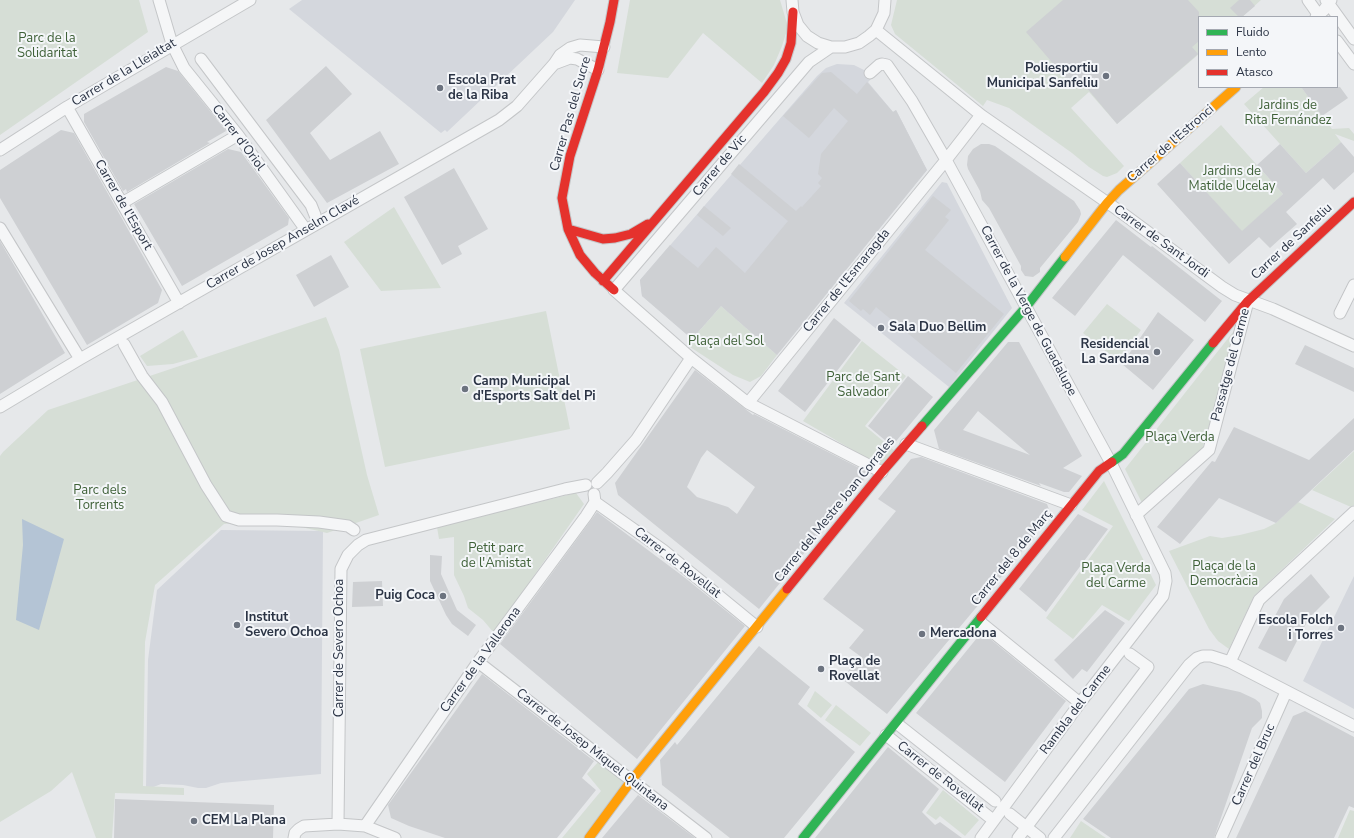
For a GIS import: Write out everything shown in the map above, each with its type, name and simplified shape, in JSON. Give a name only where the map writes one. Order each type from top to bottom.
[{"type":"street","name":"Carrer d'Oriol","points":[[159,0],[172,44],[184,68],[238,135],[306,230]]},
{"type":"street","name":"Carrer de la Lleialtat","points":[[0,150],[67,107],[172,44],[250,0]]},
{"type":"street","name":"Carrer Pas del Sucre","points":[[614,0],[598,70],[570,156],[562,198],[568,229],[580,255],[589,268],[614,290]]},
{"type":"street","points":[[792,0],[793,12],[798,25],[807,36],[818,43],[831,47],[845,47],[859,43],[876,30],[884,13],[885,0]]},
{"type":"street","points":[[1308,0],[1318,16],[1324,10],[1328,1]]},
{"type":"street","points":[[1328,1],[1354,39]]},
{"type":"street","name":"Carrer de Vic","points":[[604,281],[764,92],[778,73],[786,59],[791,44],[793,12]]},
{"type":"street","name":"Carrer de Sant Jordi","points":[[876,30],[981,115],[1107,203],[1234,295],[1273,309],[1354,346]]},
{"type":"street","points":[[1338,42],[1354,64]]},
{"type":"street","name":"Carrer de Josep Anselm Clavé","points":[[0,406],[499,120],[517,106],[554,64],[560,55],[576,45],[604,47]]},
{"type":"street","name":"Carrer de Vic","points":[[614,290],[809,62],[831,47]]},
{"type":"street","points":[[554,64],[570,58],[577,59],[598,70]]},
{"type":"street","name":"Carrer d'Oriol","points":[[201,59],[311,205],[315,215]]},
{"type":"street","name":"Carrer de la Verge de Guadalupe","points":[[870,73],[882,64],[887,65],[912,102],[946,160],[1111,463],[1165,573],[1166,581]]},
{"type":"street","name":"Carrer de l'Estronci","points":[[1107,203],[1124,185],[1235,88]]},
{"type":"street","name":"Carrer de l'Esport","points":[[67,107],[179,303]]},
{"type":"street","points":[[946,160],[981,115]]},
{"type":"street","points":[[122,203],[238,135]]},
{"type":"street","name":"Carrer de l'Esmaragda","points":[[748,403],[946,160]]},
{"type":"street","name":"Carrer de Sanfeliu","points":[[1248,301],[1354,202]]},
{"type":"street","name":"Carrer del Mestre Joan Corrales","points":[[589,838],[631,781],[882,472],[1026,306],[1107,203]]},
{"type":"street","name":"Carrer de Vic","points":[[568,229],[602,239],[615,238],[631,234],[656,219]]},
{"type":"street","points":[[0,228],[80,359]]},
{"type":"street","points":[[1340,312],[1354,285]]},
{"type":"street","points":[[614,290],[691,358],[748,403],[882,472]]},
{"type":"street","name":"Carrer del 8 de Març","points":[[803,838],[1099,471],[1123,454],[1248,301]]},
{"type":"street","name":"Passatge del Carme","points":[[1136,515],[1209,450],[1248,301]]},
{"type":"street","points":[[124,344],[142,376],[162,402],[206,485],[226,516],[239,520],[319,522],[348,526],[354,530]]},
{"type":"street","points":[[591,484],[607,473],[636,440],[691,358]]},
{"type":"street","points":[[906,444],[1071,505]]},
{"type":"street","name":"Carrer de la Vallerona","points":[[365,826],[478,662],[583,521],[599,489],[591,484]]},
{"type":"street","name":"Carrer de Severo Ochoa","points":[[338,824],[341,569],[348,554],[358,544],[366,540],[565,489],[591,484]]},
{"type":"street","name":"Carrer de Rovellat","points":[[594,498],[663,550],[757,627]]},
{"type":"street","points":[[1230,662],[1259,600],[1353,515]]},
{"type":"street","name":"Rambla del Carme","points":[[981,838],[1080,703],[1163,596],[1166,581]]},
{"type":"street","points":[[979,621],[1080,703]]},
{"type":"street","points":[[1018,838],[1148,667],[1130,654]]},
{"type":"street","points":[[1054,838],[1189,665],[1197,658],[1211,656],[1230,662],[1354,726]]},
{"type":"street","name":"Carrer de Josep Miquel Quintana","points":[[478,662],[706,838]]},
{"type":"street","name":"Carrer del Bruc","points":[[1221,838],[1286,692]]},
{"type":"street","name":"Carrer de Rovellat","points":[[900,726],[995,801]]},
{"type":"street","name":"Carrer de Rovellat","points":[[886,735],[993,820]]},
{"type":"street","points":[[1010,814],[1040,838]]},
{"type":"street","points":[[297,833],[304,826],[338,824],[365,826],[395,838]]},
{"type":"shaded area","name":"Escola Prat de la Riba","points":[[302,0],[575,0],[553,32],[447,132],[445,130],[441,133],[289,9]]},
{"type":"shaded area","points":[[837,64],[854,65],[866,71],[873,77],[868,82],[893,112],[896,110],[927,170],[777,355],[721,306],[692,339],[642,296],[640,280],[817,76],[826,68]]},
{"type":"shaded area","points":[[942,182],[947,183],[1012,308],[949,387],[844,303]]},
{"type":"shaded area","name":"Institut Severo Ochoa","points":[[221,530],[323,531],[321,774],[221,783],[206,788],[161,784],[151,788],[146,787],[148,660],[157,590]]},
{"type":"shaded area","name":"Escola Folch i Torres","points":[[1354,576],[1354,709],[1303,681]]},
{"type":"green space","name":"Parc de la Solidaritat","points":[[0,0],[139,0],[148,32],[0,135]]},
{"type":"green space","points":[[630,0],[780,0],[788,27],[774,65],[762,83],[703,33],[668,78],[617,73]]},
{"type":"green space","points":[[897,0],[1261,0],[1243,16],[1198,16],[1198,55],[1117,124],[1089,92],[1071,108],[1124,166],[1117,173],[1107,177],[1089,167],[1009,108],[987,100],[983,106],[895,34],[891,25]]},
{"type":"green space","name":"Jardins de Rita Fernández","points":[[1263,88],[1302,88],[1332,129],[1349,128],[1354,134],[1354,141],[1335,134],[1341,142],[1306,173],[1244,104]]},
{"type":"green space","name":"Jardins de Matilde Ucelay","points":[[1221,125],[1283,194],[1242,232],[1180,163]]},
{"type":"green space","points":[[394,207],[441,288],[381,291],[344,242]]},
{"type":"green space","points":[[1107,304],[1141,330],[1118,361],[1083,333]]},
{"type":"green space","name":"Plaça del Sol","points":[[721,306],[777,355],[761,376],[750,382],[733,375],[687,345]]},
{"type":"green space","name":"Camp Municipal d'Esports Salt del Pi","points":[[546,311],[570,429],[385,467],[360,349]]},
{"type":"green space","name":"Parc dels Torrents","points":[[326,317],[339,350],[367,475],[379,515],[327,533],[297,526],[238,523],[224,524],[155,585],[145,642],[143,786],[184,788],[184,795],[115,793],[112,838],[96,838],[72,772],[51,791],[0,822],[0,456],[48,410]]},
{"type":"green space","name":"Plaça Verda","points":[[1237,327],[1202,450],[1143,505],[1125,469]]},
{"type":"green space","points":[[183,330],[198,357],[173,364],[147,366],[140,356]]},
{"type":"green space","name":"Parc de Sant Salvador","points":[[862,341],[906,376],[865,426],[895,451],[880,468],[803,421]]},
{"type":"green space","points":[[1354,451],[1354,505],[1351,507],[1312,490]]},
{"type":"green space","name":"Plaça Verda del Carme","points":[[1104,481],[1156,585],[1129,621],[1102,605],[1073,639],[1046,618],[1113,526],[1082,510]]},
{"type":"green space","name":"Petit parc de l'Amistat","points":[[576,493],[584,504],[494,633],[483,620],[468,608],[454,575],[454,537],[439,539],[437,527]]},
{"type":"green space","name":"Plaça de la Democràcia","points":[[1298,502],[1335,519],[1254,596],[1229,649],[1218,641],[1209,629],[1169,551],[1210,536],[1222,538],[1264,529],[1276,523]]},
{"type":"green space","points":[[815,691],[832,705],[821,718],[807,706]]},
{"type":"green space","points":[[836,705],[871,733],[860,746],[825,720]]},
{"type":"green space","points":[[600,760],[628,782],[584,838],[562,838],[601,791],[587,774]]},
{"type":"green space","points":[[943,790],[979,820],[965,836],[940,816],[936,820],[926,813]]},
{"type":"green space","points":[[1350,810],[1354,811],[1354,838],[1338,838]]},
{"type":"green space","points":[[1081,821],[1103,836],[1106,838],[1070,838]]},
{"type":"water","points":[[22,519],[64,539],[39,630],[16,620],[23,545]]},
{"type":"building","name":"Poliesportiu Municipal Sanfeliu","points":[[1063,0],[1188,0],[1199,12],[1198,42],[1192,47],[1198,54],[1117,124],[1081,81],[1074,88],[1026,32]]},
{"type":"building","points":[[1239,0],[1250,0],[1255,6],[1243,16],[1238,16],[1230,8]]},
{"type":"building","points":[[326,66],[352,94],[310,133],[330,160],[380,131],[399,164],[327,203],[266,120]]},
{"type":"building","points":[[166,67],[178,71],[226,131],[207,142],[210,143],[127,192],[126,189],[123,191],[84,122],[84,114]]},
{"type":"building","points":[[831,72],[857,94],[867,82],[893,112],[896,110],[927,170],[777,355],[721,306],[692,339],[642,296],[640,280],[670,245],[698,268],[716,247],[745,273],[788,221],[731,174],[739,164],[796,211],[801,206],[802,207],[821,186],[818,183],[822,178],[818,174],[821,154],[848,121],[834,108],[809,138],[783,116],[822,73]]},
{"type":"building","points":[[1340,87],[1348,98],[1322,116],[1302,88]]},
{"type":"building","points":[[61,130],[74,133],[162,290],[158,303],[87,345],[0,198],[0,170]]},
{"type":"building","points":[[1341,142],[1354,157],[1354,172],[1334,190],[1323,178],[1286,212],[1297,224],[1270,248],[1259,237],[1229,264],[1157,184],[1180,163],[1242,231],[1283,194],[1257,165],[1280,144],[1306,173]]},
{"type":"building","points":[[981,144],[995,146],[1074,201],[1080,210],[1081,214],[1078,222],[1040,268],[1040,272],[1033,277],[1025,276],[1021,270],[1021,266],[989,208],[982,200],[980,191],[968,169],[968,156],[973,149]]},
{"type":"building","points":[[228,149],[241,152],[289,218],[288,225],[182,286],[134,204]]},
{"type":"building","points":[[454,168],[488,229],[458,246],[462,254],[442,265],[404,197]]},
{"type":"building","points":[[933,196],[951,210],[945,217],[949,220],[925,250],[1004,314],[956,373],[876,307],[870,315],[863,309],[861,311],[849,301]]},
{"type":"building","points":[[704,206],[731,228],[723,236],[697,215]]},
{"type":"building","points":[[1116,220],[1222,301],[1205,322],[1123,255],[1075,316],[1052,298]]},
{"type":"building","points":[[0,241],[65,353],[0,394]]},
{"type":"building","points":[[331,255],[349,287],[314,307],[296,275]]},
{"type":"building","name":"Residencial La Sardana","points":[[1158,312],[1194,340],[1153,390],[1122,364]]},
{"type":"building","points":[[834,318],[861,340],[805,412],[778,391]]},
{"type":"building","points":[[1008,342],[1019,342],[1082,456],[1063,468],[1082,476],[1069,492],[1064,492],[1039,483],[1041,486],[939,449],[934,430]],"holes":[[[978,411],[1030,455],[963,430]]]},
{"type":"building","points":[[1305,345],[1354,368],[1354,392],[1295,364]]},
{"type":"building","points":[[695,370],[753,415],[754,414],[867,472],[868,474],[759,609],[618,495],[615,483]],"holes":[[[707,450],[755,487],[737,514],[728,507],[697,497],[687,487],[701,458]]]},
{"type":"building","points":[[908,376],[933,397],[892,446],[868,426]]},
{"type":"building","points":[[1354,418],[1354,450],[1276,523],[1219,498],[1180,544],[1157,527],[1212,461],[1215,462],[1234,427],[1309,460]]},
{"type":"building","points":[[921,457],[1047,504],[1051,515],[887,714],[842,679],[860,656],[849,648],[864,630],[823,599],[896,511],[878,499],[911,459]]},
{"type":"building","points":[[597,512],[684,577],[745,626],[637,759],[500,644]]},
{"type":"building","points":[[1078,514],[1108,529],[1046,612],[1019,589]]},
{"type":"building","name":"Puig Coca","points":[[430,555],[442,556],[441,574],[457,610],[476,625],[468,636],[452,624],[446,615],[430,581]]},
{"type":"building","points":[[1311,574],[1330,597],[1309,618],[1286,662],[1258,648],[1284,599]]},
{"type":"building","points":[[382,581],[383,606],[352,607],[353,582]]},
{"type":"building","points":[[1105,610],[1125,623],[1087,672],[1082,669],[1073,679],[1054,660]]},
{"type":"building","points":[[981,633],[983,633],[1066,701],[1005,782],[916,713]]},
{"type":"building","points":[[759,646],[810,687],[798,704],[855,752],[784,838],[730,838],[662,785],[660,760],[675,742],[677,745]]},
{"type":"building","points":[[482,674],[594,761],[582,778],[596,790],[557,838],[445,838],[409,826],[391,818],[388,805]]},
{"type":"building","points":[[1203,684],[1240,692],[1260,703],[1262,711],[1262,718],[1252,728],[1214,838],[1111,838],[1083,819],[1189,689]]},
{"type":"building","points":[[1305,711],[1354,737],[1354,808],[1349,806],[1334,838],[1236,838],[1293,716]]},
{"type":"building","points":[[888,747],[939,789],[922,812],[935,825],[940,822],[962,838],[815,838]]},
{"type":"building","points":[[638,795],[695,838],[602,838]]},
{"type":"building","name":"CEM La Plana","points":[[115,799],[274,805],[273,838],[114,838]]},
{"type":"traffic: fast","points":[[922,426],[1026,307],[1065,257]]},
{"type":"traffic: fast","points":[[1112,462],[1123,454],[1213,343]]},
{"type":"traffic: fast","points":[[803,838],[981,617]]},
{"type":"traffic: slow","points":[[1065,257],[1119,190],[1235,88]]},
{"type":"traffic: slow","points":[[589,838],[631,781],[787,589]]},
{"type":"traffic: jam","points":[[614,0],[598,70],[570,156],[562,198],[568,229],[580,255],[595,273],[614,290]]},
{"type":"traffic: jam","points":[[603,281],[764,92],[778,73],[786,59],[791,43],[793,12]]},
{"type":"traffic: jam","points":[[1213,343],[1248,301],[1354,202]]},
{"type":"traffic: jam","points":[[568,229],[603,239],[631,234],[648,224]]},
{"type":"traffic: jam","points":[[787,589],[882,472],[922,426]]},
{"type":"traffic: jam","points":[[981,617],[1099,471],[1112,462]]},
{"type":"place","name":"Poliesportiu Municipal Sanfeliu","points":[[1106,76]]},
{"type":"place","name":"Escola Prat de la Riba","points":[[440,88]]},
{"type":"place","name":"Sala Duo Bellim","points":[[881,328]]},
{"type":"place","name":"Residencial La Sardana","points":[[1157,352]]},
{"type":"place","name":"Camp Municipal d'Esports Salt del Pi","points":[[465,389]]},
{"type":"place","name":"Puig Coca","points":[[443,596]]},
{"type":"place","name":"Institut Severo Ochoa","points":[[237,625]]},
{"type":"place","name":"Escola Folch i Torres","points":[[1341,628]]},
{"type":"place","name":"Mercadona","points":[[922,634]]},
{"type":"place","name":"Plaça de Rovellat","points":[[821,669]]},
{"type":"place","name":"CEM La Plana","points":[[194,821]]}]
